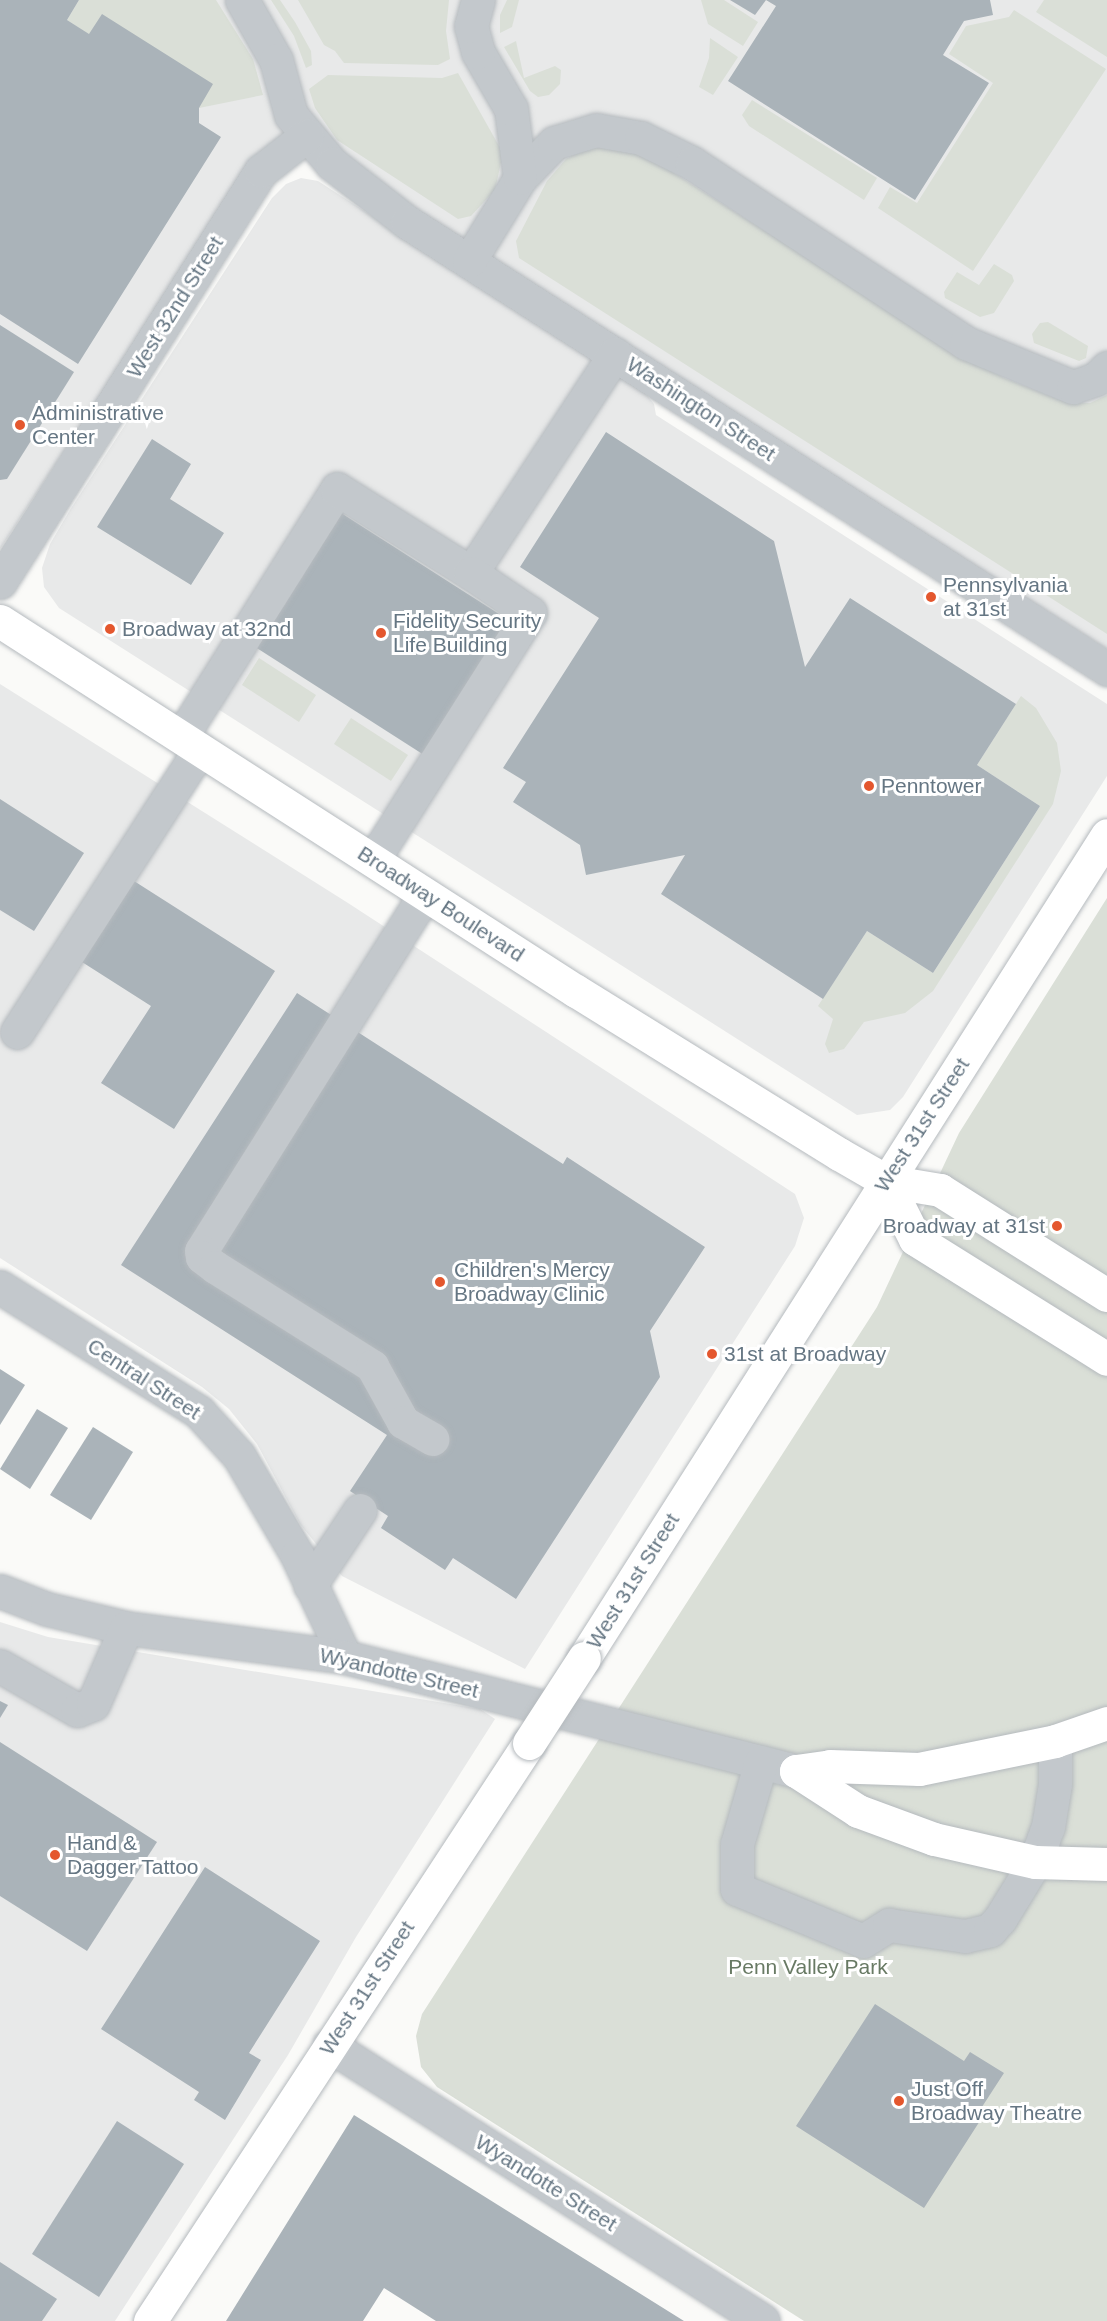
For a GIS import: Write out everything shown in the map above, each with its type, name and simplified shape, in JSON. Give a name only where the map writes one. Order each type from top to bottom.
[{"type":"main road","name":"Broadway Boulevard","points":[[0,621],[425,894],[886,1181],[939,1190],[1107,1295]]},
{"type":"main road","name":"West 31st Street","points":[[150,2321],[584,1658],[1107,835]]},
{"type":"main road","points":[[886,1181],[915,1239],[1107,1359]]},
{"type":"main road","points":[[796,1771],[830,1766],[919,1769],[1055,1741],[1107,1723]]},
{"type":"main road","points":[[796,1771],[858,1811],[934,1839],[1035,1862],[1107,1864]]},
{"type":"street","name":"Washington Street","points":[[242,0],[276,60],[291,115],[332,164],[407,222],[1107,669]]},
{"type":"street","points":[[478,0],[471,26],[478,52],[512,109],[520,178]]},
{"type":"street","points":[[469,261],[520,178],[554,143],[596,130],[641,138],[692,163],[966,343],[1073,387],[1096,379],[1107,368]]},
{"type":"street","name":"West 32nd Street","points":[[0,582],[261,171],[307,135]]},
{"type":"street","points":[[471,573],[615,354]]},
{"type":"street","points":[[17,1032],[190,743],[337,489],[530,613],[373,860]]},
{"type":"street","points":[[425,894],[201,1251],[202,1257],[215,1267],[372,1366],[403,1422],[432,1439]]},
{"type":"street","name":"Central Street","points":[[0,1287],[199,1412],[239,1455],[310,1585],[345,1657]]},
{"type":"street","points":[[310,1585],[360,1510]]},
{"type":"street","name":"Wyandotte Street","points":[[0,1591],[47,1609],[126,1628],[345,1657],[796,1771]]},
{"type":"street","points":[[0,1666],[77,1710],[93,1704],[126,1628]]},
{"type":"street","points":[[761,1762],[737,1844],[737,1889],[863,1941],[889,1925],[965,1936],[990,1930],[1009,1909],[1035,1862],[1048,1827],[1055,1784],[1055,1741]]},
{"type":"street","name":"Wyandotte Street","points":[[329,2045],[763,2321]]},
{"type":"shaded area","points":[[0,0],[1107,0],[1107,649],[409,206],[338,151],[259,152],[0,549]]},
{"type":"shaded area","points":[[301,178],[318,181],[645,393],[654,404],[656,415],[1107,704],[1107,776],[903,1097],[890,1110],[857,1115],[59,608],[44,587],[42,568],[50,544],[70,510],[272,198],[286,184]]},
{"type":"shaded area","name":"Children's Mercy Broadway Clinic","points":[[0,684],[348,903],[795,1194],[804,1218],[795,1246],[525,1669],[342,1576],[300,1524],[257,1444],[229,1409],[202,1387],[0,1258]]},
{"type":"shaded area","points":[[0,1622],[48,1637],[480,1709],[495,1719],[356,1937],[288,2055],[115,2321],[0,2321]]},
{"type":"green space","points":[[79,0],[216,0],[253,59],[263,95],[199,108],[67,20]]},
{"type":"green space","points":[[271,0],[280,0],[295,22],[311,51],[312,65],[306,68],[294,36]]},
{"type":"green space","points":[[298,0],[449,0],[446,31],[450,59],[438,65],[344,63],[335,51],[324,45]]},
{"type":"green space","points":[[507,0],[519,0],[512,27],[500,33],[500,15]]},
{"type":"green space","points":[[701,0],[724,0],[758,22],[743,46],[708,24]]},
{"type":"green space","points":[[1044,0],[1107,0],[1107,57],[1036,12]]},
{"type":"green space","points":[[1014,10],[1106,69],[973,271],[878,208],[890,187],[917,203],[993,83],[949,54],[966,26],[1009,17]]},
{"type":"green space","points":[[710,38],[738,57],[713,95],[699,87],[709,58]]},
{"type":"green space","points":[[516,41],[524,78],[555,66],[561,70],[560,84],[549,95],[538,97],[530,91],[504,47]]},
{"type":"green space","points":[[458,73],[503,153],[495,190],[471,216],[458,219],[337,140],[315,108],[309,89],[328,75],[442,78]]},
{"type":"green space","points":[[752,100],[877,178],[864,200],[749,126],[742,115]]},
{"type":"green space","points":[[606,145],[631,151],[666,168],[955,352],[1004,378],[1065,402],[1090,403],[1107,395],[1107,634],[519,258],[516,241],[547,181],[566,159],[589,146]]},
{"type":"green space","points":[[994,264],[1012,275],[1014,281],[994,313],[980,317],[945,298],[944,292],[957,272],[979,285]]},
{"type":"green space","points":[[1048,322],[1088,346],[1086,358],[1079,361],[1034,343],[1032,334],[1040,323]]},
{"type":"green space","points":[[259,658],[316,695],[299,722],[242,685]]},
{"type":"green space","points":[[1021,696],[1036,708],[1057,743],[1061,771],[1053,804],[933,991],[905,1013],[864,1022],[844,1049],[829,1053],[825,1044],[833,1019],[818,1006],[867,931],[933,973],[1040,806],[977,765]]},
{"type":"green space","points":[[351,718],[408,755],[391,781],[334,744]]},
{"type":"green space","name":"Penn Valley Park","points":[[1107,898],[1107,2321],[804,2321],[437,2087],[421,2067],[416,2036],[422,2014],[877,1307],[959,1133]]},
{"type":"building","points":[[0,0],[79,0],[67,20],[89,34],[102,14],[213,84],[199,108],[199,123],[221,137],[78,364],[0,314]]},
{"type":"building","points":[[730,0],[766,0],[755,15]]},
{"type":"building","points":[[766,0],[990,0],[993,15],[964,21],[943,55],[989,83],[915,200],[728,81],[776,6]]},
{"type":"building","name":"Administrative Center","points":[[0,325],[74,372],[7,479],[0,480]]},
{"type":"building","points":[[606,432],[774,541],[805,667],[850,598],[1016,704],[977,765],[1040,806],[933,973],[867,931],[823,999],[661,894],[685,855],[586,875],[580,845],[513,802],[526,782],[503,768],[599,618],[520,567]]},
{"type":"building","points":[[152,439],[191,464],[170,499],[224,533],[191,585],[97,527]]},
{"type":"building","name":"Fidelity Security Life Building","points":[[338,511],[510,621],[424,755],[252,645]]},
{"type":"building","points":[[0,799],[84,853],[34,931],[0,910]]},
{"type":"building","points":[[134,881],[275,971],[174,1129],[101,1083],[151,1006],[82,962]]},
{"type":"building","name":"Children's Mercy Broadway Clinic","points":[[297,993],[563,1164],[567,1157],[705,1247],[650,1331],[660,1377],[516,1599],[453,1558],[445,1570],[381,1528],[388,1516],[350,1491],[387,1435],[121,1265]]},
{"type":"building","points":[[0,1369],[25,1385],[0,1425]]},
{"type":"building","points":[[37,1409],[68,1428],[30,1489],[0,1469]]},
{"type":"building","points":[[93,1427],[133,1452],[91,1520],[50,1495]]},
{"type":"building","points":[[0,1701],[8,1705],[0,1718]]},
{"type":"building","points":[[0,1742],[157,1842],[87,1951],[0,1896]]},
{"type":"building","points":[[205,1867],[320,1941],[249,2053],[261,2060],[225,2120],[194,2100],[199,2092],[101,2029]]},
{"type":"building","name":"Just Off Broadway Theatre","points":[[875,2004],[964,2061],[970,2052],[1004,2073],[980,2110],[985,2113],[924,2208],[796,2126]]},
{"type":"building","points":[[354,2115],[684,2321],[436,2321],[384,2288],[363,2321],[226,2321]]},
{"type":"building","points":[[117,2121],[184,2164],[99,2297],[32,2254]]},
{"type":"building","points":[[0,2262],[57,2299],[42,2321],[0,2321]]},
{"type":"place","name":"Administrative Center","points":[[20,425]]},
{"type":"place","name":"Pennsylvania at 31st","points":[[931,597]]},
{"type":"place","name":"Broadway at 32nd","points":[[110,629]]},
{"type":"place","name":"Fidelity Security Life Building","points":[[381,633]]},
{"type":"place","name":"Penntower","points":[[869,786]]},
{"type":"place","name":"Broadway at 31st","points":[[1057,1226]]},
{"type":"place","name":"Children's Mercy Broadway Clinic","points":[[440,1282]]},
{"type":"place","name":"31st at Broadway","points":[[712,1354]]},
{"type":"place","name":"Hand & Dagger Tattoo","points":[[55,1855]]},
{"type":"place","name":"Just Off Broadway Theatre","points":[[899,2101]]}]
